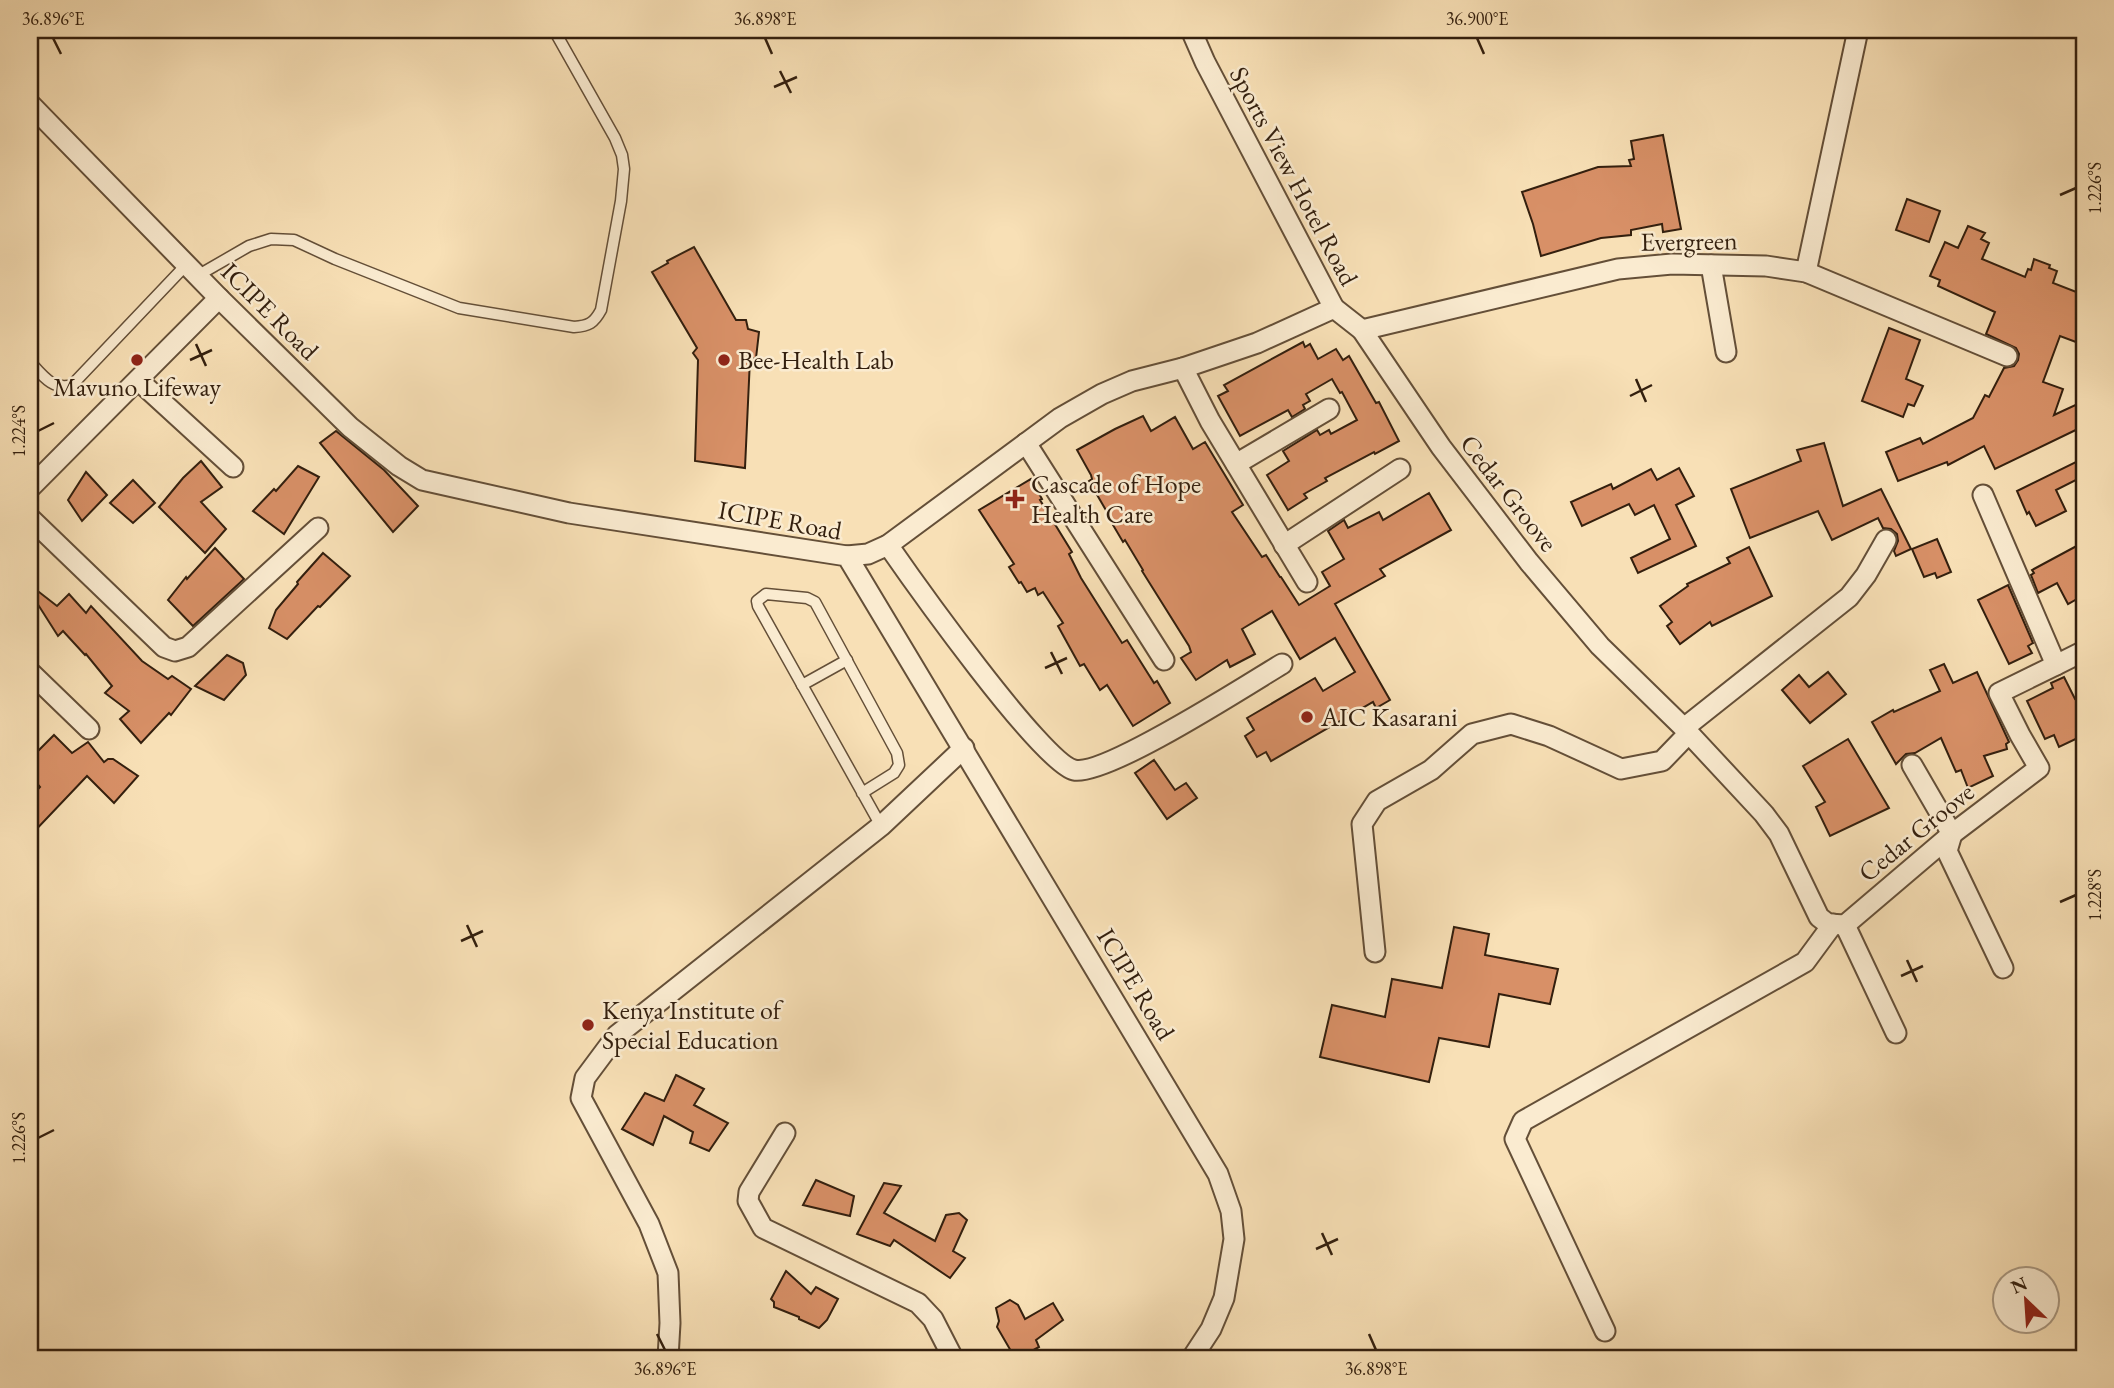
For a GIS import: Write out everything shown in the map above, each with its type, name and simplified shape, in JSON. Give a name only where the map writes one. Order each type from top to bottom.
[{"type":"street","name":"Sports View Hotel Road","points":[[1191,30],[1205,62],[1334,307]]},
{"type":"street","points":[[1806,272],[1858,30]]},
{"type":"street","name":"ICIPE Road","points":[[30,104],[219,299],[350,427],[399,466],[422,480],[569,513],[847,556],[1218,1174],[1231,1211],[1234,1239],[1224,1298],[1211,1329],[1192,1358]]},
{"type":"street","name":"Evergreen","points":[[1362,330],[1618,269],[1672,264],[1766,266],[1806,272],[2007,356]]},
{"type":"street","points":[[1711,265],[1726,352]]},
{"type":"street","points":[[30,488],[219,299]]},
{"type":"street","name":"Cedar Groove","points":[[1334,307],[1362,330],[1441,447],[1529,562],[1600,646],[1687,730],[1764,814],[1779,834],[1819,918],[1828,924],[1839,925],[2039,768],[1999,693],[2056,665]]},
{"type":"street","points":[[847,556],[868,554],[888,545],[1060,418],[1102,394],[1132,381],[1183,368],[1257,343],[1334,307]]},
{"type":"street","points":[[1183,368],[1210,421],[1307,582]]},
{"type":"street","points":[[138,380],[233,467]]},
{"type":"street","points":[[1236,464],[1329,409]]},
{"type":"street","points":[[1026,443],[1164,660]]},
{"type":"street","points":[[1284,545],[1401,469]]},
{"type":"street","points":[[1983,495],[2056,665],[2084,651]]},
{"type":"street","points":[[30,518],[164,647],[174,651],[188,647],[318,528]]},
{"type":"street","points":[[1374,952],[1362,824],[1377,801],[1431,770],[1472,734],[1511,724],[1549,736],[1621,769],[1662,761],[1687,730],[1849,597],[1866,575],[1886,540]]},
{"type":"street","points":[[888,545],[924,597],[1034,737],[1065,766],[1075,770],[1108,764],[1132,752],[1282,664]]},
{"type":"street","points":[[30,672],[89,729]]},
{"type":"street","points":[[668,1358],[668,1273],[649,1224],[581,1098],[585,1078],[617,1035],[881,826],[964,748]]},
{"type":"street","points":[[1912,765],[1952,834],[1947,851],[2003,968]]},
{"type":"street","points":[[1605,1331],[1515,1139],[1523,1121],[1805,962],[1839,925],[1896,1033]]},
{"type":"street","points":[[785,1133],[749,1192],[748,1201],[763,1228],[918,1303],[933,1319],[946,1356]]},
{"type":"lane","points":[[30,362],[53,385],[63,388],[72,385],[191,270],[271,239],[294,240],[360,270],[459,309],[574,327],[587,326],[595,321],[601,310],[621,201],[624,169],[615,138],[554,30]]},
{"type":"lane","points":[[862,793],[894,773],[899,765],[897,753],[812,599],[766,594],[760,597],[758,606],[862,793],[881,826]]},
{"type":"lane","points":[[802,685],[847,660]]},
{"type":"building","points":[[1663,135],[1681,229],[1663,232],[1662,224],[1631,230],[1631,235],[1601,238],[1541,256],[1522,192],[1598,167],[1631,166],[1629,160],[1634,159],[1631,141]]},
{"type":"building","points":[[1907,199],[1940,211],[1929,242],[1896,230]]},
{"type":"building","points":[[1968,226],[1985,233],[1981,239],[1989,243],[1982,259],[2025,277],[2028,269],[2031,270],[2034,259],[2057,271],[2053,283],[2084,295],[2084,345],[2060,336],[2043,382],[2063,389],[2054,415],[2084,401],[2084,426],[1995,469],[1984,446],[1948,465],[1947,462],[1898,481],[1886,452],[1920,438],[1923,444],[1973,418],[1985,395],[1989,397],[2004,368],[2014,366],[2018,360],[2016,348],[1986,334],[1995,312],[1938,286],[1940,280],[1930,276],[1945,242],[1958,248]]},
{"type":"building","name":"Bee-Health Lab","points":[[694,247],[736,320],[746,320],[748,329],[759,332],[756,358],[750,359],[745,468],[695,461],[698,360],[693,353],[697,348],[652,272]]},
{"type":"building","points":[[1889,328],[1920,340],[1906,379],[1923,386],[1914,406],[1908,404],[1903,417],[1862,401]]},
{"type":"building","points":[[1303,342],[1305,347],[1310,344],[1318,359],[1336,349],[1343,360],[1349,356],[1376,403],[1379,402],[1399,441],[1325,478],[1327,481],[1304,494],[1307,498],[1288,510],[1267,475],[1289,461],[1283,451],[1317,430],[1320,435],[1329,430],[1331,434],[1357,420],[1342,392],[1340,393],[1332,379],[1306,394],[1310,401],[1303,405],[1305,409],[1292,417],[1288,410],[1240,436],[1218,396],[1228,391],[1224,385]]},
{"type":"building","points":[[1143,416],[1151,431],[1175,417],[1193,449],[1205,442],[1243,505],[1232,512],[1262,557],[1266,555],[1299,605],[1330,586],[1322,572],[1344,559],[1328,531],[1344,520],[1348,528],[1379,512],[1383,520],[1429,493],[1451,530],[1380,569],[1385,576],[1335,604],[1390,700],[1376,708],[1373,702],[1271,761],[1266,752],[1257,757],[1245,736],[1254,730],[1247,718],[1315,678],[1323,691],[1355,672],[1335,638],[1300,659],[1272,611],[1242,629],[1255,654],[1230,667],[1227,660],[1196,680],[1181,658],[1191,652],[1189,646],[1125,540],[1123,542],[1113,525],[1089,481],[1092,479],[1091,475],[1077,450]]},
{"type":"building","points":[[336,431],[384,470],[418,506],[393,532],[320,443]]},
{"type":"building","points":[[1824,443],[1843,506],[1881,489],[1911,549],[1896,556],[1894,551],[1898,541],[1897,534],[1891,529],[1883,528],[1878,518],[1832,540],[1818,511],[1750,538],[1731,489],[1801,461],[1797,450]]},
{"type":"building","points":[[2084,458],[2084,476],[2056,490],[2066,511],[2036,526],[2029,512],[2027,514],[2017,491]]},
{"type":"building","points":[[201,461],[222,487],[201,502],[226,529],[205,553],[159,507]]},
{"type":"building","points":[[298,466],[319,477],[284,534],[253,511],[274,489],[276,491]]},
{"type":"building","points":[[1679,468],[1694,496],[1676,505],[1696,546],[1638,573],[1631,558],[1670,539],[1654,505],[1635,515],[1629,504],[1582,526],[1571,502],[1611,484],[1613,489],[1651,469],[1657,480]]},
{"type":"building","points":[[86,472],[107,495],[82,521],[68,500]]},
{"type":"building","points":[[1031,479],[1042,499],[1040,500],[1072,552],[1069,554],[1081,578],[1122,643],[1127,640],[1170,703],[1133,726],[1107,685],[1100,690],[1084,664],[1080,666],[1058,626],[1063,623],[1043,592],[1038,595],[1035,588],[1027,592],[1021,582],[1019,583],[1009,567],[1014,564],[979,510]]},
{"type":"building","points":[[133,480],[155,503],[133,523],[110,503]]},
{"type":"building","points":[[1937,539],[1951,572],[1937,578],[1935,573],[1924,577],[1912,549]]},
{"type":"building","points":[[2084,542],[2084,595],[2068,604],[2057,583],[2038,593],[2031,575],[2034,573],[2032,570]]},
{"type":"building","points":[[1749,547],[1772,596],[1712,626],[1710,622],[1680,644],[1667,626],[1672,622],[1660,606],[1688,586],[1687,584],[1730,563],[1727,558]]},
{"type":"building","points":[[215,548],[244,579],[193,626],[168,600]]},
{"type":"building","points":[[323,553],[350,576],[287,639],[269,628],[276,610]]},
{"type":"building","points":[[30,585],[57,606],[69,594],[86,613],[91,606],[142,661],[168,679],[172,676],[191,689],[171,715],[169,713],[141,743],[120,719],[129,711],[105,693],[112,686],[63,631],[58,636],[30,592]]},
{"type":"building","points":[[2008,585],[2033,643],[2028,646],[2032,653],[2009,664],[1978,600]]},
{"type":"building","points":[[227,655],[243,663],[246,675],[224,700],[195,686]]},
{"type":"building","points":[[1944,664],[1953,683],[1977,672],[2009,742],[2006,744],[2007,749],[1984,756],[1993,776],[1968,788],[1961,770],[1956,772],[1941,738],[1915,753],[1906,754],[1896,764],[1872,722],[1893,710],[1894,712],[1940,691],[1930,670]]},
{"type":"building","points":[[1828,672],[1846,694],[1810,723],[1782,690],[1799,675],[1809,687]]},
{"type":"building","points":[[2064,677],[2075,699],[2084,695],[2084,735],[2059,747],[2054,735],[2045,739],[2027,701],[2053,688],[2051,683]]},
{"type":"building","points":[[54,735],[72,753],[88,742],[104,762],[113,759],[138,776],[114,803],[87,776],[30,836],[30,798],[40,787],[30,775],[30,759]]},
{"type":"building","points":[[1848,739],[1889,808],[1830,836],[1816,807],[1825,802],[1803,766]]},
{"type":"building","points":[[1154,760],[1175,790],[1186,783],[1197,798],[1167,819],[1135,773]]},
{"type":"building","points":[[1454,927],[1489,934],[1485,955],[1558,969],[1550,1004],[1499,994],[1489,1047],[1439,1038],[1429,1082],[1320,1057],[1332,1005],[1385,1017],[1392,979],[1442,988]]},
{"type":"building","points":[[676,1075],[704,1089],[694,1105],[728,1123],[709,1151],[690,1143],[693,1132],[664,1116],[653,1145],[622,1129],[645,1093],[664,1101]]},
{"type":"building","points":[[816,1180],[854,1196],[850,1216],[803,1205]]},
{"type":"building","points":[[884,1183],[901,1186],[884,1213],[935,1241],[946,1215],[959,1213],[967,1220],[953,1251],[965,1258],[950,1278],[894,1240],[890,1246],[857,1234]]},
{"type":"building","points":[[786,1271],[811,1294],[816,1287],[838,1299],[827,1320],[819,1328],[774,1307],[771,1299]]},
{"type":"building","points":[[1010,1300],[1018,1305],[1025,1319],[1053,1303],[1063,1320],[1036,1340],[1039,1347],[1019,1358],[1015,1358],[997,1327],[999,1321],[996,1308]]},
{"type":"place","name":"Mavuno Lifeway","points":[[137,360]]},
{"type":"place","name":"Bee-Health Lab","points":[[724,360]]},
{"type":"place","name":"Cascade of Hope Health Care","points":[[1015,499]]},
{"type":"place","name":"AIC Kasarani","points":[[1307,717]]},
{"type":"place","name":"Kenya Institute of Special Education","points":[[588,1025]]}]
